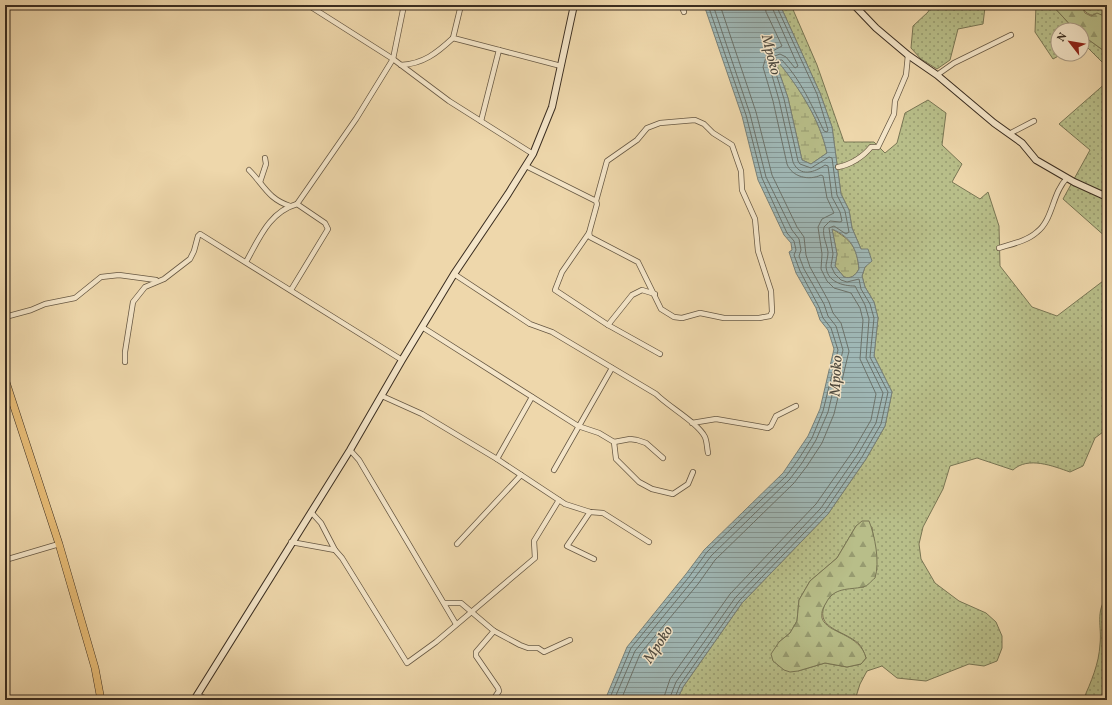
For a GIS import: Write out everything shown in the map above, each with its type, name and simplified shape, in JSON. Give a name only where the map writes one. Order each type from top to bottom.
[{"type":"main road","points":[[5,379],[27,442],[59,544],[95,668],[101,700]]},
{"type":"street","points":[[308,5],[393,59],[449,101],[533,154]]},
{"type":"street","points":[[246,262],[271,220],[290,206],[297,204],[356,119],[393,59],[404,5]]},
{"type":"street","points":[[401,65],[413,65],[430,57],[452,38],[461,5]]},
{"type":"street","points":[[210,700],[196,697],[350,450],[454,274],[533,154],[552,107],[574,5]]},
{"type":"street","points":[[681,5],[684,12]]},
{"type":"street","points":[[854,5],[876,28],[908,55],[937,75],[979,112],[1010,134],[1022,144],[1036,160],[1067,178],[1107,197]]},
{"type":"street","points":[[937,75],[954,63],[1011,35]]},
{"type":"street","points":[[452,38],[561,66]]},
{"type":"street","points":[[480,121],[499,50]]},
{"type":"street","points":[[838,167],[850,164],[857,158],[866,154],[871,147],[878,147],[894,114],[895,102],[906,75],[908,55]]},
{"type":"street","points":[[589,233],[594,240],[638,262],[661,309],[674,318],[682,318],[700,313],[724,318],[759,318],[770,316],[772,312],[771,291],[758,251],[755,219],[744,197],[741,171],[732,145],[713,133],[701,122],[689,121],[651,125],[646,128],[637,140],[606,162],[589,233],[562,272],[555,290],[608,325],[660,354]]},
{"type":"street","points":[[1010,134],[1034,121]]},
{"type":"street","points":[[260,182],[265,169],[265,158]]},
{"type":"street","points":[[526,166],[596,201]]},
{"type":"street","points":[[249,170],[260,182],[267,194],[280,203],[290,206]]},
{"type":"street","points":[[999,248],[1025,239],[1038,232],[1048,216],[1061,184],[1067,178]]},
{"type":"street","points":[[291,290],[328,229],[325,223],[297,204]]},
{"type":"street","points":[[125,362],[125,352],[133,302],[145,287],[152,282],[161,281],[190,259],[200,234],[291,290],[321,311],[402,360]]},
{"type":"street","points":[[454,274],[530,324],[552,332],[656,394],[667,405],[692,422],[706,438],[708,453]]},
{"type":"street","points":[[5,317],[52,302],[75,298],[101,277],[119,275],[161,281]]},
{"type":"street","points":[[608,325],[632,295],[642,290],[654,294]]},
{"type":"street","points":[[422,327],[578,426],[599,433],[614,442],[630,439],[646,443],[663,458]]},
{"type":"street","points":[[554,470],[612,368]]},
{"type":"street","points":[[382,396],[422,414],[497,459],[559,500],[590,512],[603,513],[649,542]]},
{"type":"street","points":[[497,459],[532,397]]},
{"type":"street","points":[[692,422],[716,420],[768,428],[778,415],[796,406]]},
{"type":"street","points":[[614,442],[616,459],[622,467],[639,482],[652,489],[673,494],[688,484],[693,472]]},
{"type":"street","points":[[350,450],[359,460],[445,603],[456,624]]},
{"type":"street","points":[[457,544],[520,475]]},
{"type":"street","points":[[311,512],[321,523],[335,550],[342,558],[407,663],[436,642],[534,558],[534,541],[559,500]]},
{"type":"street","points":[[590,512],[567,546],[594,559]]},
{"type":"street","points":[[292,542],[335,550]]},
{"type":"street","points":[[5,560],[59,544]]},
{"type":"street","points":[[445,603],[460,603],[494,631],[528,648],[538,648],[544,652],[570,640]]},
{"type":"street","points":[[493,700],[499,691],[498,688],[476,656],[476,652],[494,631]]},
{"type":"green space","points":[[780,5],[791,5],[817,65],[844,142],[874,142],[885,153],[897,143],[905,113],[928,100],[946,113],[942,145],[962,164],[952,182],[980,199],[988,192],[999,226],[1000,266],[1032,307],[1057,316],[1107,278],[1107,429],[1095,438],[1083,466],[1070,472],[1048,465],[1033,463],[1019,466],[1013,470],[977,458],[950,466],[943,489],[923,527],[919,544],[921,559],[935,583],[959,601],[986,613],[996,622],[1002,636],[1002,648],[997,661],[984,666],[969,664],[926,681],[897,678],[882,666],[867,671],[860,684],[855,700],[677,700],[683,687],[742,603],[828,514],[866,459],[885,426],[892,392],[874,356],[878,318],[874,302],[865,287],[862,276],[865,267],[861,249],[852,228],[849,210],[841,194],[832,127],[820,93]],"holes":[[[856,526],[872,527],[877,570],[864,587],[848,588],[834,593],[827,600],[823,610],[823,617],[826,623],[859,644],[866,658],[861,664],[847,667],[825,663],[798,671],[779,642],[790,633],[797,621],[799,600],[810,581],[837,558]]]},
{"type":"green space","points":[[932,5],[987,5],[985,7],[983,24],[958,29],[950,60],[937,69],[921,59],[911,48],[913,26],[928,12]]},
{"type":"green space","points":[[1036,5],[1052,5],[1068,22],[1050,22],[1050,54],[1035,32]]},
{"type":"green space","points":[[1052,5],[1081,5],[1085,13],[1091,16],[1097,13],[1104,16],[1107,19],[1107,53],[1090,41],[1090,22],[1068,22]]},
{"type":"green space","points":[[1081,5],[1107,5],[1107,19],[1104,16],[1088,13]]},
{"type":"green space","points":[[1090,41],[1107,53],[1107,67],[1090,50]]},
{"type":"green space","points":[[779,62],[808,105],[820,129],[824,141],[827,153],[811,164],[802,160],[788,98],[777,66]]},
{"type":"green space","points":[[1107,82],[1107,238],[1063,199],[1090,150],[1059,124]]},
{"type":"green space","points":[[832,229],[844,237],[852,245],[857,255],[859,269],[851,277],[844,277],[835,266],[837,254]]},
{"type":"green space","points":[[862,521],[869,521],[873,534],[877,557],[875,578],[868,585],[842,590],[833,594],[824,607],[822,618],[830,627],[857,643],[863,650],[866,658],[861,664],[847,667],[825,663],[798,671],[790,672],[784,670],[773,661],[771,654],[779,642],[790,633],[797,621],[799,600],[810,581],[837,558],[856,526]]},
{"type":"green space","points":[[1107,597],[1107,700],[1083,700],[1092,680],[1098,659],[1100,614],[1103,602]]},
{"type":"water","name":"Mpoko","points":[[704,5],[780,5],[820,93],[832,127],[841,194],[849,210],[852,228],[861,249],[868,249],[872,261],[865,267],[862,276],[865,287],[874,302],[878,318],[874,356],[892,392],[885,426],[866,459],[828,514],[742,603],[683,687],[677,700],[605,700],[627,647],[704,550],[783,473],[808,436],[820,409],[834,349],[828,330],[820,320],[816,308],[796,273],[789,252],[792,250],[791,243],[784,235],[758,180],[742,116]],"holes":[[[779,63],[802,94],[820,129],[824,141],[827,153],[811,164],[802,160],[788,98],[777,66]],[[832,229],[839,232],[852,244],[857,255],[859,269],[851,277],[844,277],[835,266],[837,254]]]}]
